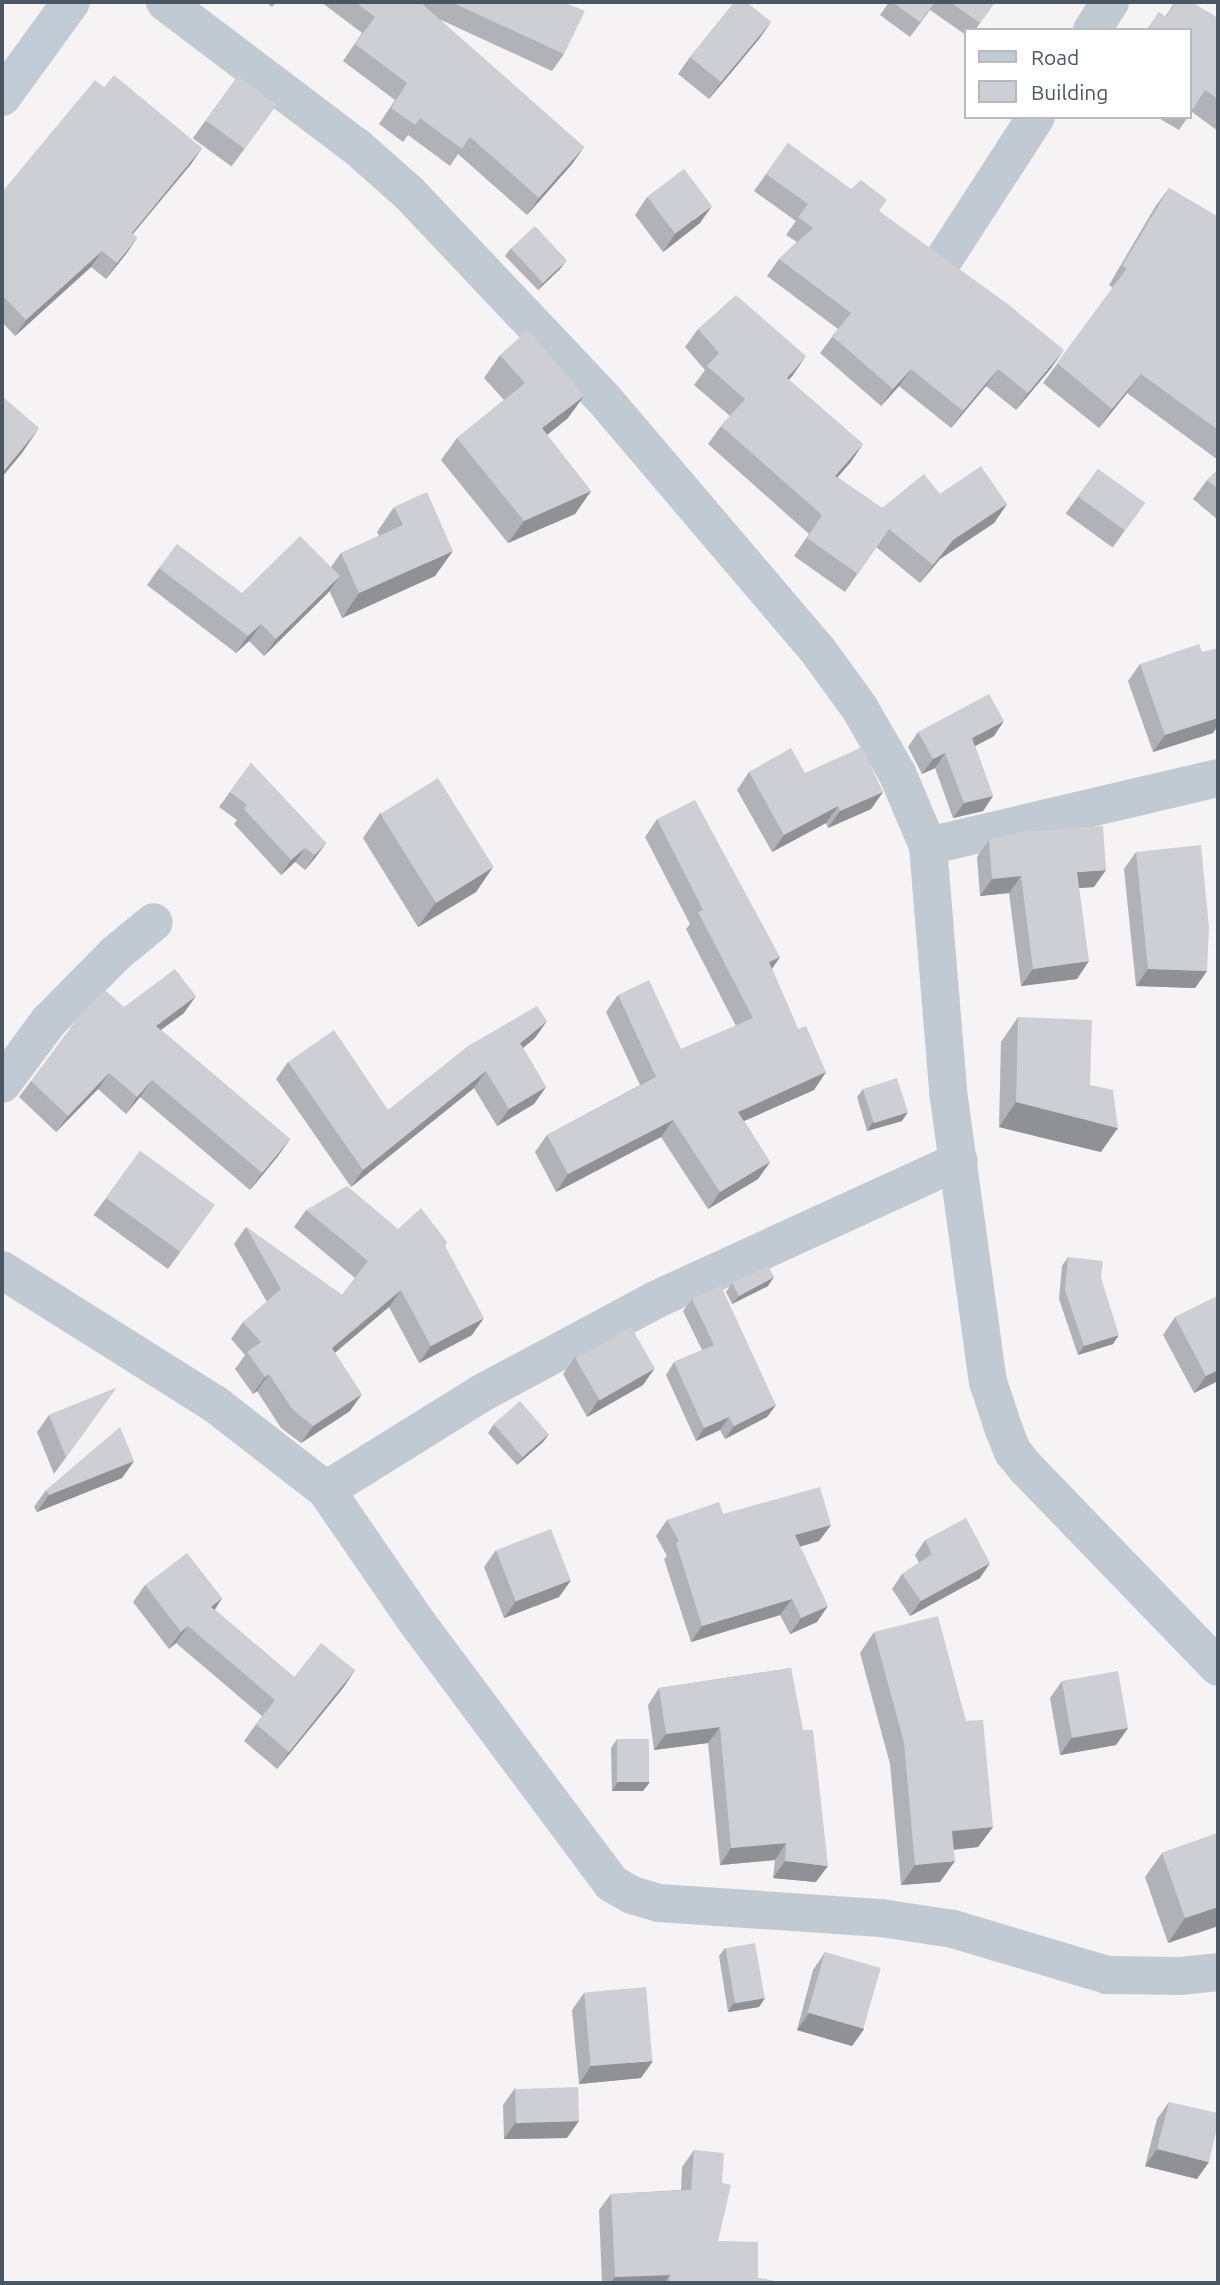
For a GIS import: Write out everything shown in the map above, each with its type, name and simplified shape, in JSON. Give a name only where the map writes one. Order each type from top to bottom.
[{"type":"main road","points":[[2,97],[71,2]]},
{"type":"street","points":[[165,2],[357,147],[409,193],[603,398],[819,652],[859,707],[897,773],[928,846],[948,1091],[988,1382],[1013,1452],[1218,1667]]},
{"type":"street","points":[[1093,28],[1110,2]]},
{"type":"street","points":[[944,259],[1035,119]]},
{"type":"street","points":[[928,846],[1218,778]]},
{"type":"street","points":[[2,1084],[49,1021],[115,954],[153,922]]},
{"type":"street","points":[[326,1490],[481,1394],[655,1300],[959,1161]]},
{"type":"street","points":[[2,1270],[215,1404],[326,1490],[416,1621],[611,1883],[632,1895],[659,1903],[868,1917],[953,1929],[1107,1975],[1181,1976],[1218,1972]]},
{"type":"building","points":[[355,2],[420,2],[584,147],[539,198],[470,137],[462,149],[420,118],[415,125],[391,108],[407,83],[355,44],[375,17]]},
{"type":"building","points":[[451,2],[563,2],[585,11],[564,54]]},
{"type":"building","points":[[735,2],[745,2],[771,22],[721,82],[690,57]]},
{"type":"building","points":[[892,2],[935,2],[920,22]]},
{"type":"building","points":[[950,2],[995,2],[980,23]]},
{"type":"building","points":[[1176,2],[1192,2],[1218,18],[1218,99],[1205,90],[1192,108],[1192,28],[1149,28],[1159,12],[1166,17]]},
{"type":"building","points":[[114,75],[202,148],[132,233],[137,238],[117,263],[102,251],[26,320],[2,295],[2,192],[95,80],[104,87]]},
{"type":"building","points":[[238,76],[277,104],[245,149],[206,120]]},
{"type":"building","points":[[788,143],[851,189],[861,180],[887,200],[879,211],[1009,305],[1064,350],[1028,393],[998,369],[963,411],[911,369],[893,389],[832,336],[851,313],[779,259],[813,228],[798,217],[808,204],[766,174]]},
{"type":"building","points":[[684,169],[712,206],[675,233],[647,197]]},
{"type":"building","points":[[1169,188],[1218,217],[1218,430],[1141,374],[1112,409],[1057,363],[1127,268],[1122,266]]},
{"type":"building","points":[[535,226],[567,260],[543,283],[511,249]]},
{"type":"building","points":[[736,295],[806,356],[787,378],[863,444],[835,476],[882,508],[924,474],[940,494],[981,466],[1007,504],[953,540],[933,565],[889,529],[858,574],[807,538],[822,515],[721,426],[745,399],[707,366],[719,353],[698,329]]},
{"type":"building","points":[[528,330],[584,396],[542,428],[591,491],[524,521],[457,438],[525,383],[500,355]]},
{"type":"building","points":[[2,396],[39,428],[2,473]]},
{"type":"building","points":[[1098,469],[1145,503],[1125,531],[1078,497]]},
{"type":"building","points":[[1218,470],[1218,489],[1207,480]]},
{"type":"building","points":[[427,492],[453,551],[359,593],[341,553],[403,525],[394,507]]},
{"type":"building","points":[[300,536],[340,576],[276,639],[261,624],[248,636],[159,568],[177,544],[242,593]]},
{"type":"building","points":[[1199,644],[1202,652],[1218,648],[1218,718],[1165,735],[1140,664]]},
{"type":"building","points":[[989,694],[1004,721],[972,738],[993,796],[964,803],[945,753],[933,759],[918,732]]},
{"type":"building","points":[[862,747],[883,792],[840,811],[838,806],[784,835],[749,772],[791,748],[805,773]]},
{"type":"building","points":[[251,763],[326,843],[315,855],[305,848],[291,860],[244,809],[247,805],[230,792]]},
{"type":"building","points":[[438,778],[494,867],[436,903],[380,814]]},
{"type":"building","points":[[695,800],[780,957],[769,962],[798,1029],[806,1026],[826,1072],[738,1112],[770,1162],[720,1192],[673,1120],[568,1174],[547,1135],[656,1077],[618,995],[649,980],[681,1049],[753,1018],[698,912],[703,910],[657,819]]},
{"type":"building","points":[[1103,826],[1106,870],[1077,872],[1089,961],[1033,969],[1021,876],[992,879],[989,840],[1020,832]]},
{"type":"building","points":[[1201,845],[1209,928],[1207,971],[1148,969],[1136,852]]},
{"type":"building","points":[[175,969],[196,996],[156,1026],[290,1139],[262,1173],[152,1080],[137,1097],[109,1073],[68,1116],[31,1081],[77,1019],[105,990],[124,1007]]},
{"type":"building","points":[[537,1006],[547,1021],[520,1043],[546,1087],[509,1109],[486,1071],[363,1170],[288,1062],[334,1030],[388,1110],[468,1046]]},
{"type":"building","points":[[1018,1017],[1092,1020],[1090,1085],[1113,1090],[1118,1128],[1016,1102]]},
{"type":"building","points":[[897,1078],[908,1112],[874,1123],[863,1089]]},
{"type":"building","points":[[140,1151],[214,1205],[180,1252],[106,1198]]},
{"type":"building","points":[[347,1186],[398,1229],[421,1208],[447,1242],[444,1244],[484,1318],[431,1346],[401,1290],[332,1348],[362,1394],[313,1426],[293,1410],[269,1374],[265,1377],[247,1352],[261,1342],[243,1322],[281,1289],[246,1227],[342,1295],[368,1261],[306,1210]]},
{"type":"building","points":[[1068,1257],[1103,1261],[1101,1278],[1119,1335],[1084,1346],[1065,1290]]},
{"type":"building","points":[[768,1266],[774,1277],[739,1296],[732,1283]]},
{"type":"building","points":[[721,1286],[776,1405],[734,1426],[729,1417],[704,1428],[674,1362],[714,1345],[692,1299]]},
{"type":"building","points":[[1218,1296],[1218,1370],[1206,1376],[1175,1317]]},
{"type":"building","points":[[631,1327],[655,1369],[600,1401],[576,1359]]},
{"type":"building","points":[[116,1388],[66,1457],[49,1415]]},
{"type":"building","points":[[520,1401],[549,1434],[522,1457],[494,1424]]},
{"type":"building","points":[[120,1427],[134,1461],[49,1495],[46,1490]]},
{"type":"building","points":[[820,1487],[831,1525],[795,1535],[828,1606],[801,1618],[792,1599],[702,1626],[676,1543],[679,1541],[667,1520],[719,1502],[723,1514]]},
{"type":"building","points":[[966,1518],[990,1563],[921,1601],[902,1574],[932,1554],[925,1540]]},
{"type":"building","points":[[551,1529],[571,1580],[516,1601],[496,1550]]},
{"type":"building","points":[[187,1553],[222,1598],[211,1607],[294,1677],[321,1643],[355,1670],[289,1752],[256,1724],[275,1700],[188,1626],[181,1632],[145,1585]]},
{"type":"building","points":[[938,1616],[966,1721],[983,1720],[993,1827],[952,1831],[955,1861],[915,1865],[904,1743],[874,1632]]},
{"type":"building","points":[[791,1668],[803,1730],[813,1730],[828,1866],[785,1861],[786,1843],[731,1848],[720,1727],[666,1734],[659,1688]]},
{"type":"building","points":[[1118,1671],[1128,1728],[1072,1738],[1062,1681]]},
{"type":"building","points":[[617,1739],[649,1739],[649,1782],[617,1782]]},
{"type":"building","points":[[1218,1833],[1218,1907],[1185,1918],[1162,1853]]},
{"type":"building","points":[[755,1943],[765,1998],[735,2003],[725,1948]]},
{"type":"building","points":[[825,1952],[881,1968],[863,2029],[808,2013]]},
{"type":"building","points":[[646,1987],[652,2061],[591,2066],[584,1992]]},
{"type":"building","points":[[578,2087],[579,2121],[516,2123],[515,2089]]},
{"type":"building","points":[[1169,2102],[1218,2113],[1209,2162],[1157,2149]]},
{"type":"building","points":[[694,2150],[724,2153],[722,2183],[731,2185],[718,2241],[758,2242],[758,2278],[784,2283],[669,2283],[670,2275],[615,2277],[611,2194],[691,2190]]}]
